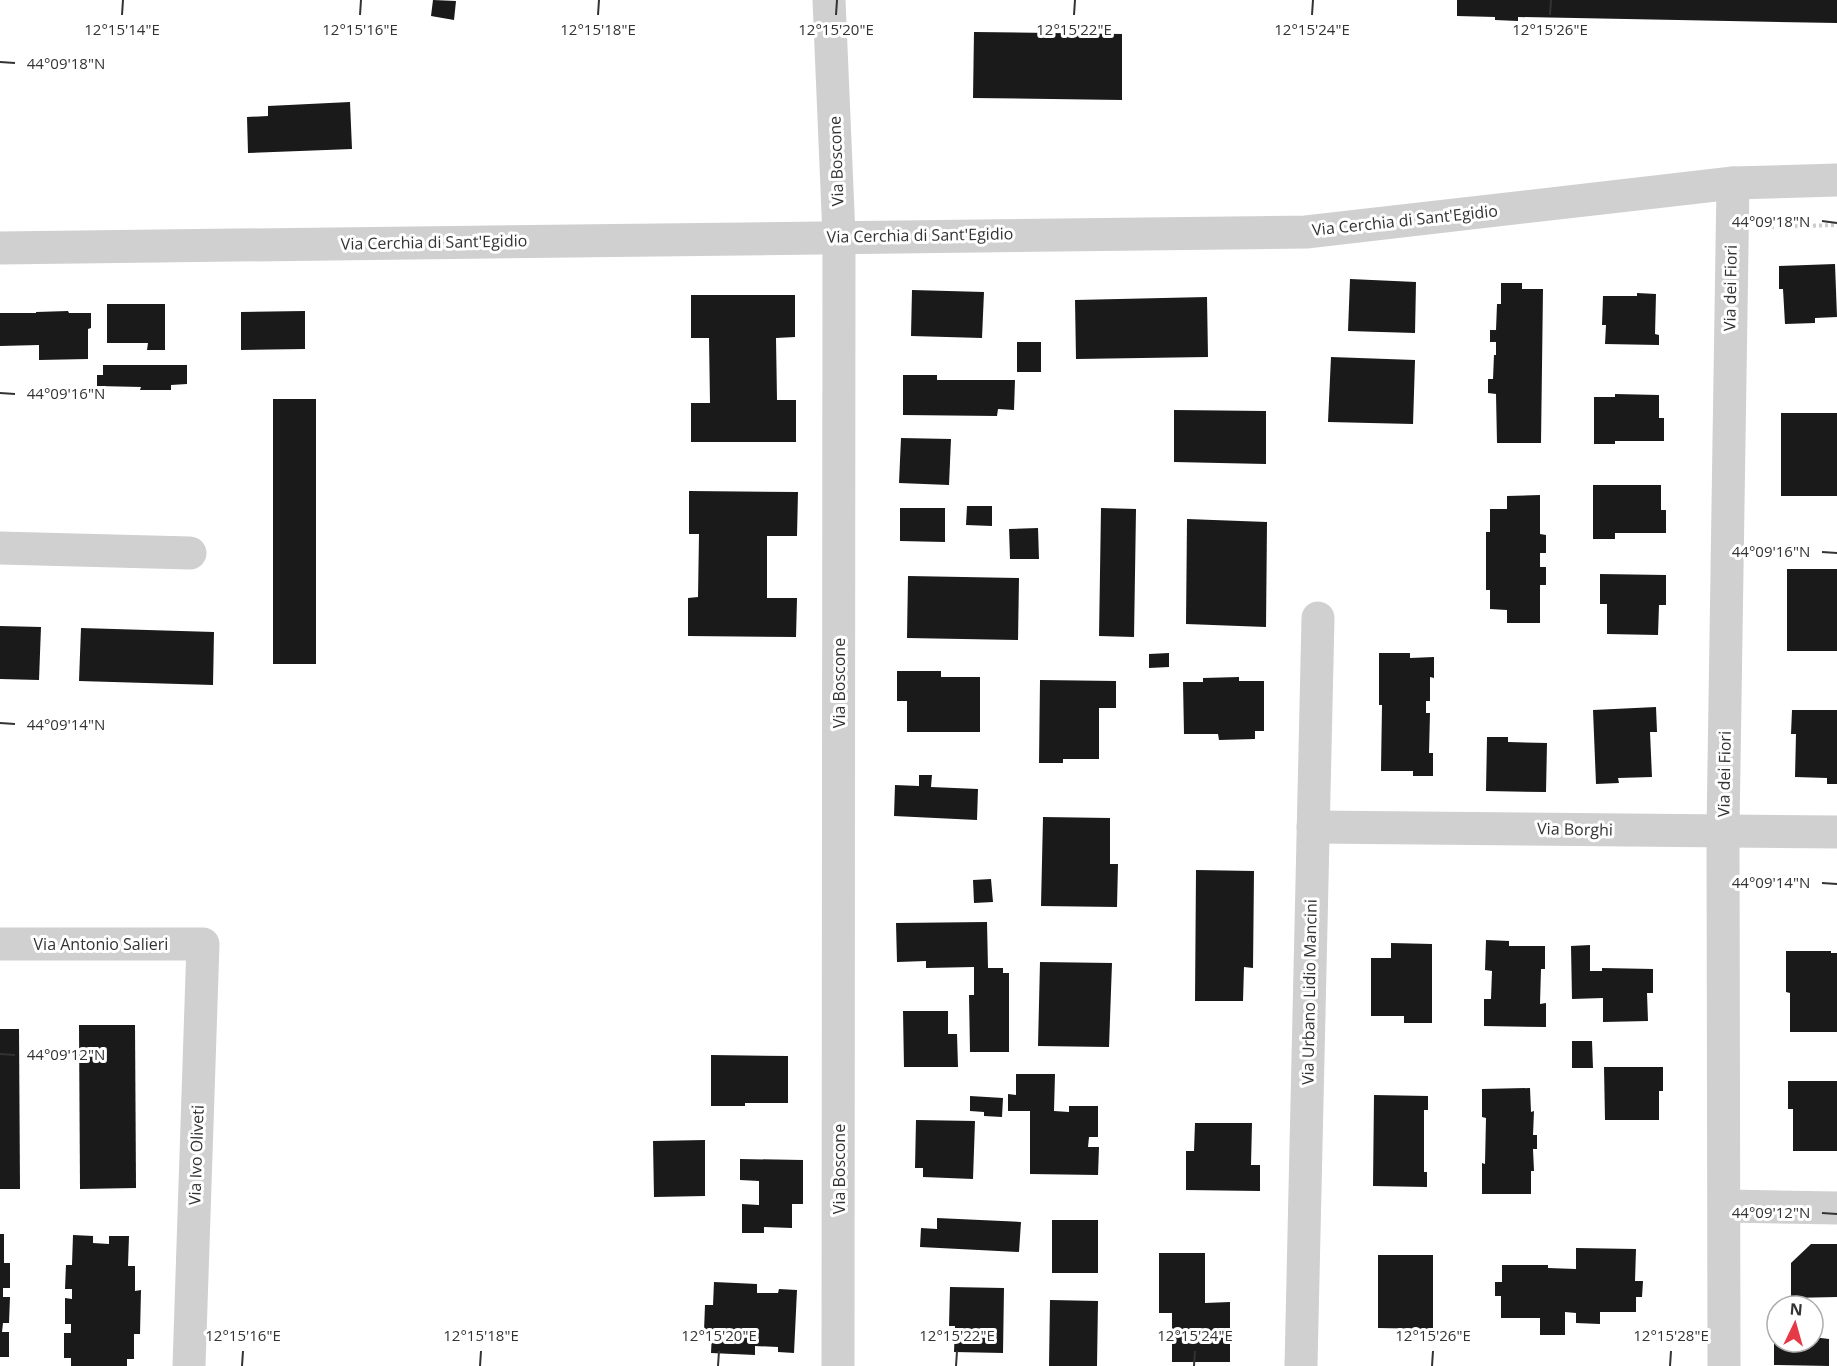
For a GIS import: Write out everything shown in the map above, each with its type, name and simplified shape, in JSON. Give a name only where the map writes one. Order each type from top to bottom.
[{"type":"street","name":"Via Boscone","points":[[829,0],[839,236],[838,1366]]},
{"type":"street","name":"Via Cerchia di Sant'Egidio","points":[[0,248],[1306,232],[1733,183],[1837,180]]},
{"type":"street","name":"Via dei Fiori","points":[[1724,1366],[1723,830],[1733,183]]},
{"type":"street","points":[[0,548],[190,553]]},
{"type":"street","name":"Via Urbano Lidio Mancini","points":[[1300,1366],[1318,618]]},
{"type":"street","name":"Via Borghi","points":[[1313,826],[1837,832]]},
{"type":"street","name":"Via Antonio Salieri","points":[[0,944],[203,944]]},
{"type":"street","name":"Via Ivo Oliveti","points":[[189,1366],[203,944]]},
{"type":"street","points":[[1725,1206],[1837,1208]]},
{"type":"path","points":[[1731,228],[1837,225]]},
{"type":"building","points":[[433,0],[456,1],[454,20],[431,16]]},
{"type":"building","points":[[1457,0],[1837,0],[1837,23],[1518,17],[1518,21],[1495,20],[1495,17],[1457,16]]},
{"type":"building","points":[[974,32],[1122,34],[1122,100],[973,98]]},
{"type":"building","points":[[350,102],[352,149],[248,153],[247,117],[268,116],[268,106]]},
{"type":"building","points":[[1835,264],[1837,317],[1815,318],[1815,323],[1785,324],[1783,289],[1779,289],[1779,266]]},
{"type":"building","points":[[1350,279],[1416,282],[1415,333],[1348,331]]},
{"type":"building","points":[[1501,283],[1522,283],[1522,289],[1543,289],[1541,443],[1497,443],[1496,394],[1488,393],[1488,379],[1493,379],[1496,342],[1490,342],[1490,330],[1496,330],[1497,304],[1501,304]]},
{"type":"building","points":[[912,290],[984,292],[982,338],[911,336]]},
{"type":"building","points":[[1637,293],[1656,294],[1655,334],[1659,335],[1659,345],[1605,344],[1606,325],[1602,325],[1603,296],[1637,296]]},
{"type":"building","points":[[691,295],[795,295],[795,337],[776,338],[777,400],[796,400],[796,442],[691,442],[691,403],[710,403],[709,338],[691,338]]},
{"type":"building","points":[[1207,297],[1208,357],[1076,359],[1075,300]]},
{"type":"building","points":[[107,304],[165,304],[165,350],[147,350],[148,343],[107,343]]},
{"type":"building","points":[[68,311],[69,313],[91,313],[91,328],[88,329],[88,359],[39,360],[39,345],[0,346],[0,313]]},
{"type":"building","points":[[305,311],[305,349],[241,350],[241,312]]},
{"type":"building","points":[[1017,342],[1041,342],[1041,372],[1017,372]]},
{"type":"building","points":[[1331,357],[1415,360],[1413,424],[1328,422]]},
{"type":"building","points":[[103,365],[187,365],[187,384],[171,385],[171,390],[97,386],[97,375],[103,375]]},
{"type":"building","points":[[903,375],[937,375],[937,380],[1015,380],[1014,410],[998,409],[997,416],[903,415]]},
{"type":"building","points":[[1615,394],[1659,395],[1659,418],[1664,418],[1664,441],[1615,441],[1615,444],[1594,444],[1594,397],[1615,397]]},
{"type":"building","points":[[273,399],[316,399],[316,664],[273,664]]},
{"type":"building","points":[[1174,410],[1266,411],[1266,464],[1174,462]]},
{"type":"building","points":[[1781,413],[1837,413],[1837,496],[1781,496]]},
{"type":"building","points":[[901,438],[951,439],[949,485],[899,483]]},
{"type":"building","points":[[1593,485],[1661,485],[1661,510],[1666,510],[1666,533],[1615,533],[1615,539],[1593,539]]},
{"type":"building","points":[[689,491],[798,492],[797,536],[767,536],[767,598],[797,598],[796,637],[688,636],[688,598],[698,597],[699,534],[689,534]]},
{"type":"building","points":[[1540,495],[1540,534],[1546,535],[1546,553],[1540,553],[1540,567],[1546,567],[1546,585],[1540,585],[1540,623],[1507,623],[1507,610],[1490,609],[1490,590],[1486,590],[1486,532],[1490,532],[1490,509],[1507,509],[1507,496]]},
{"type":"building","points":[[967,506],[992,506],[992,526],[966,525]]},
{"type":"building","points":[[900,508],[945,508],[945,542],[900,541]]},
{"type":"building","points":[[1101,508],[1136,509],[1134,637],[1099,636]]},
{"type":"building","points":[[1187,519],[1267,522],[1266,627],[1186,624]]},
{"type":"building","points":[[1038,528],[1039,559],[1010,559],[1009,529]]},
{"type":"building","points":[[1787,569],[1837,569],[1837,651],[1787,651]]},
{"type":"building","points":[[1600,574],[1666,575],[1666,605],[1659,605],[1658,635],[1607,634],[1607,604],[1600,604]]},
{"type":"building","points":[[908,576],[1019,578],[1018,640],[907,638]]},
{"type":"building","points":[[0,626],[41,627],[39,680],[0,679]]},
{"type":"building","points":[[81,628],[214,632],[213,685],[79,681]]},
{"type":"building","points":[[1169,653],[1169,667],[1149,668],[1149,654]]},
{"type":"building","points":[[1379,653],[1410,653],[1410,658],[1434,657],[1434,678],[1430,677],[1430,701],[1426,701],[1426,713],[1430,713],[1429,753],[1433,753],[1433,776],[1413,776],[1413,771],[1381,771],[1382,705],[1379,705]]},
{"type":"building","points":[[897,671],[941,671],[941,677],[980,677],[980,732],[907,732],[907,701],[897,701]]},
{"type":"building","points":[[1239,677],[1239,681],[1264,681],[1264,731],[1255,731],[1255,739],[1219,740],[1218,734],[1184,734],[1183,682],[1203,682],[1203,678]]},
{"type":"building","points":[[1040,680],[1116,681],[1116,708],[1099,708],[1099,759],[1063,759],[1063,763],[1039,763]]},
{"type":"building","points":[[1656,707],[1657,732],[1650,732],[1652,777],[1618,778],[1619,783],[1596,784],[1593,710]]},
{"type":"building","points":[[1792,710],[1837,710],[1837,784],[1827,784],[1827,778],[1795,777],[1796,734],[1791,734]]},
{"type":"building","points":[[1487,737],[1508,737],[1508,742],[1547,743],[1546,792],[1486,791]]},
{"type":"building","points":[[919,775],[932,775],[931,787],[978,789],[977,820],[894,816],[895,785],[919,786]]},
{"type":"building","points":[[1043,817],[1110,818],[1110,864],[1118,864],[1117,907],[1041,906]]},
{"type":"building","points":[[1196,870],[1254,871],[1253,968],[1244,967],[1243,1001],[1195,1001]]},
{"type":"building","points":[[991,879],[993,902],[974,903],[973,880]]},
{"type":"building","points":[[987,922],[988,968],[1003,968],[1003,973],[1009,973],[1009,1052],[970,1052],[969,995],[974,995],[974,967],[926,968],[926,961],[897,962],[896,923]]},
{"type":"building","points":[[1486,940],[1509,941],[1509,946],[1545,946],[1545,969],[1541,969],[1540,1004],[1546,1003],[1546,1027],[1484,1026],[1484,999],[1491,999],[1492,971],[1485,970]]},
{"type":"building","points":[[1391,943],[1432,944],[1432,1023],[1404,1023],[1404,1016],[1371,1016],[1371,958],[1391,958]]},
{"type":"building","points":[[1590,945],[1590,971],[1602,971],[1602,968],[1653,969],[1653,993],[1647,993],[1648,1021],[1603,1022],[1603,998],[1572,999],[1571,946]]},
{"type":"building","points":[[1786,951],[1837,953],[1837,1032],[1790,1032],[1790,993],[1786,992]]},
{"type":"building","points":[[1040,962],[1112,963],[1109,1047],[1038,1046]]},
{"type":"building","points":[[903,1011],[948,1011],[948,1034],[957,1034],[958,1067],[904,1067]]},
{"type":"building","points":[[79,1025],[135,1025],[136,1188],[80,1189]]},
{"type":"building","points":[[0,1029],[19,1029],[20,1189],[0,1189]]},
{"type":"building","points":[[1572,1041],[1592,1041],[1593,1068],[1572,1068]]},
{"type":"building","points":[[711,1055],[788,1056],[788,1103],[711,1106]]},
{"type":"building","points":[[1604,1067],[1663,1067],[1663,1091],[1659,1091],[1659,1120],[1605,1120]]},
{"type":"building","points":[[1016,1074],[1055,1074],[1054,1111],[1069,1112],[1069,1106],[1098,1106],[1098,1137],[1089,1137],[1088,1147],[1099,1147],[1098,1175],[1030,1174],[1030,1111],[1008,1111],[1008,1094],[1016,1095]]},
{"type":"building","points":[[1788,1081],[1837,1081],[1837,1151],[1793,1151],[1793,1109],[1788,1109]]},
{"type":"building","points":[[1530,1088],[1531,1112],[1534,1111],[1533,1135],[1537,1135],[1537,1149],[1533,1149],[1534,1171],[1531,1171],[1531,1194],[1482,1194],[1486,1118],[1482,1117],[1482,1089]]},
{"type":"building","points":[[1374,1095],[1428,1096],[1428,1110],[1424,1110],[1424,1172],[1427,1172],[1427,1187],[1373,1186]]},
{"type":"building","points":[[970,1096],[1003,1098],[1002,1117],[984,1116],[984,1112],[970,1111]]},
{"type":"building","points":[[916,1120],[975,1121],[973,1179],[923,1177],[923,1168],[915,1168]]},
{"type":"building","points":[[1195,1123],[1252,1123],[1251,1165],[1260,1165],[1260,1191],[1186,1190],[1186,1151],[1194,1151]]},
{"type":"building","points":[[705,1140],[705,1196],[654,1197],[653,1141]]},
{"type":"building","points":[[740,1159],[803,1160],[803,1204],[792,1204],[792,1228],[764,1227],[764,1233],[742,1233],[742,1204],[759,1205],[759,1181],[740,1180]]},
{"type":"building","points":[[937,1218],[1021,1222],[1019,1252],[920,1247],[921,1228],[937,1229]]},
{"type":"building","points":[[1052,1220],[1098,1220],[1098,1273],[1052,1273]]},
{"type":"building","points":[[0,1234],[4,1234],[4,1263],[10,1263],[10,1288],[3,1288],[3,1297],[10,1297],[9,1323],[3,1323],[2,1332],[9,1332],[9,1357],[0,1357]]},
{"type":"building","points":[[73,1235],[93,1236],[93,1243],[109,1244],[109,1236],[129,1236],[128,1266],[135,1266],[135,1291],[141,1290],[140,1334],[134,1334],[134,1359],[127,1359],[127,1366],[71,1366],[71,1358],[64,1358],[64,1333],[71,1333],[71,1324],[65,1324],[65,1298],[72,1299],[72,1289],[65,1289],[66,1265],[72,1265]]},
{"type":"building","points":[[1811,1244],[1837,1244],[1837,1297],[1825,1297],[1825,1294],[1791,1294],[1791,1263]]},
{"type":"building","points":[[1576,1248],[1636,1249],[1635,1281],[1643,1281],[1642,1297],[1636,1297],[1636,1312],[1600,1312],[1600,1324],[1576,1323],[1576,1313],[1565,1312],[1565,1335],[1540,1335],[1540,1318],[1501,1318],[1501,1296],[1495,1296],[1495,1282],[1502,1282],[1502,1265],[1548,1265],[1548,1268],[1576,1269]]},
{"type":"building","points":[[1159,1253],[1205,1253],[1205,1303],[1230,1302],[1230,1362],[1172,1362],[1172,1313],[1159,1313]]},
{"type":"building","points":[[1378,1255],[1433,1255],[1433,1329],[1378,1328]]},
{"type":"building","points":[[714,1282],[757,1284],[757,1293],[778,1293],[779,1289],[797,1290],[794,1353],[778,1352],[778,1347],[755,1346],[755,1355],[711,1353],[712,1332],[704,1331],[705,1305],[713,1305]]},
{"type":"building","points":[[950,1287],[1004,1288],[1003,1353],[954,1352],[955,1326],[949,1326]]},
{"type":"building","points":[[1050,1300],[1098,1301],[1097,1366],[1049,1366]]},
{"type":"building","points":[[1825,1338],[1829,1339],[1829,1366],[1774,1365],[1774,1354],[1825,1354]]}]
